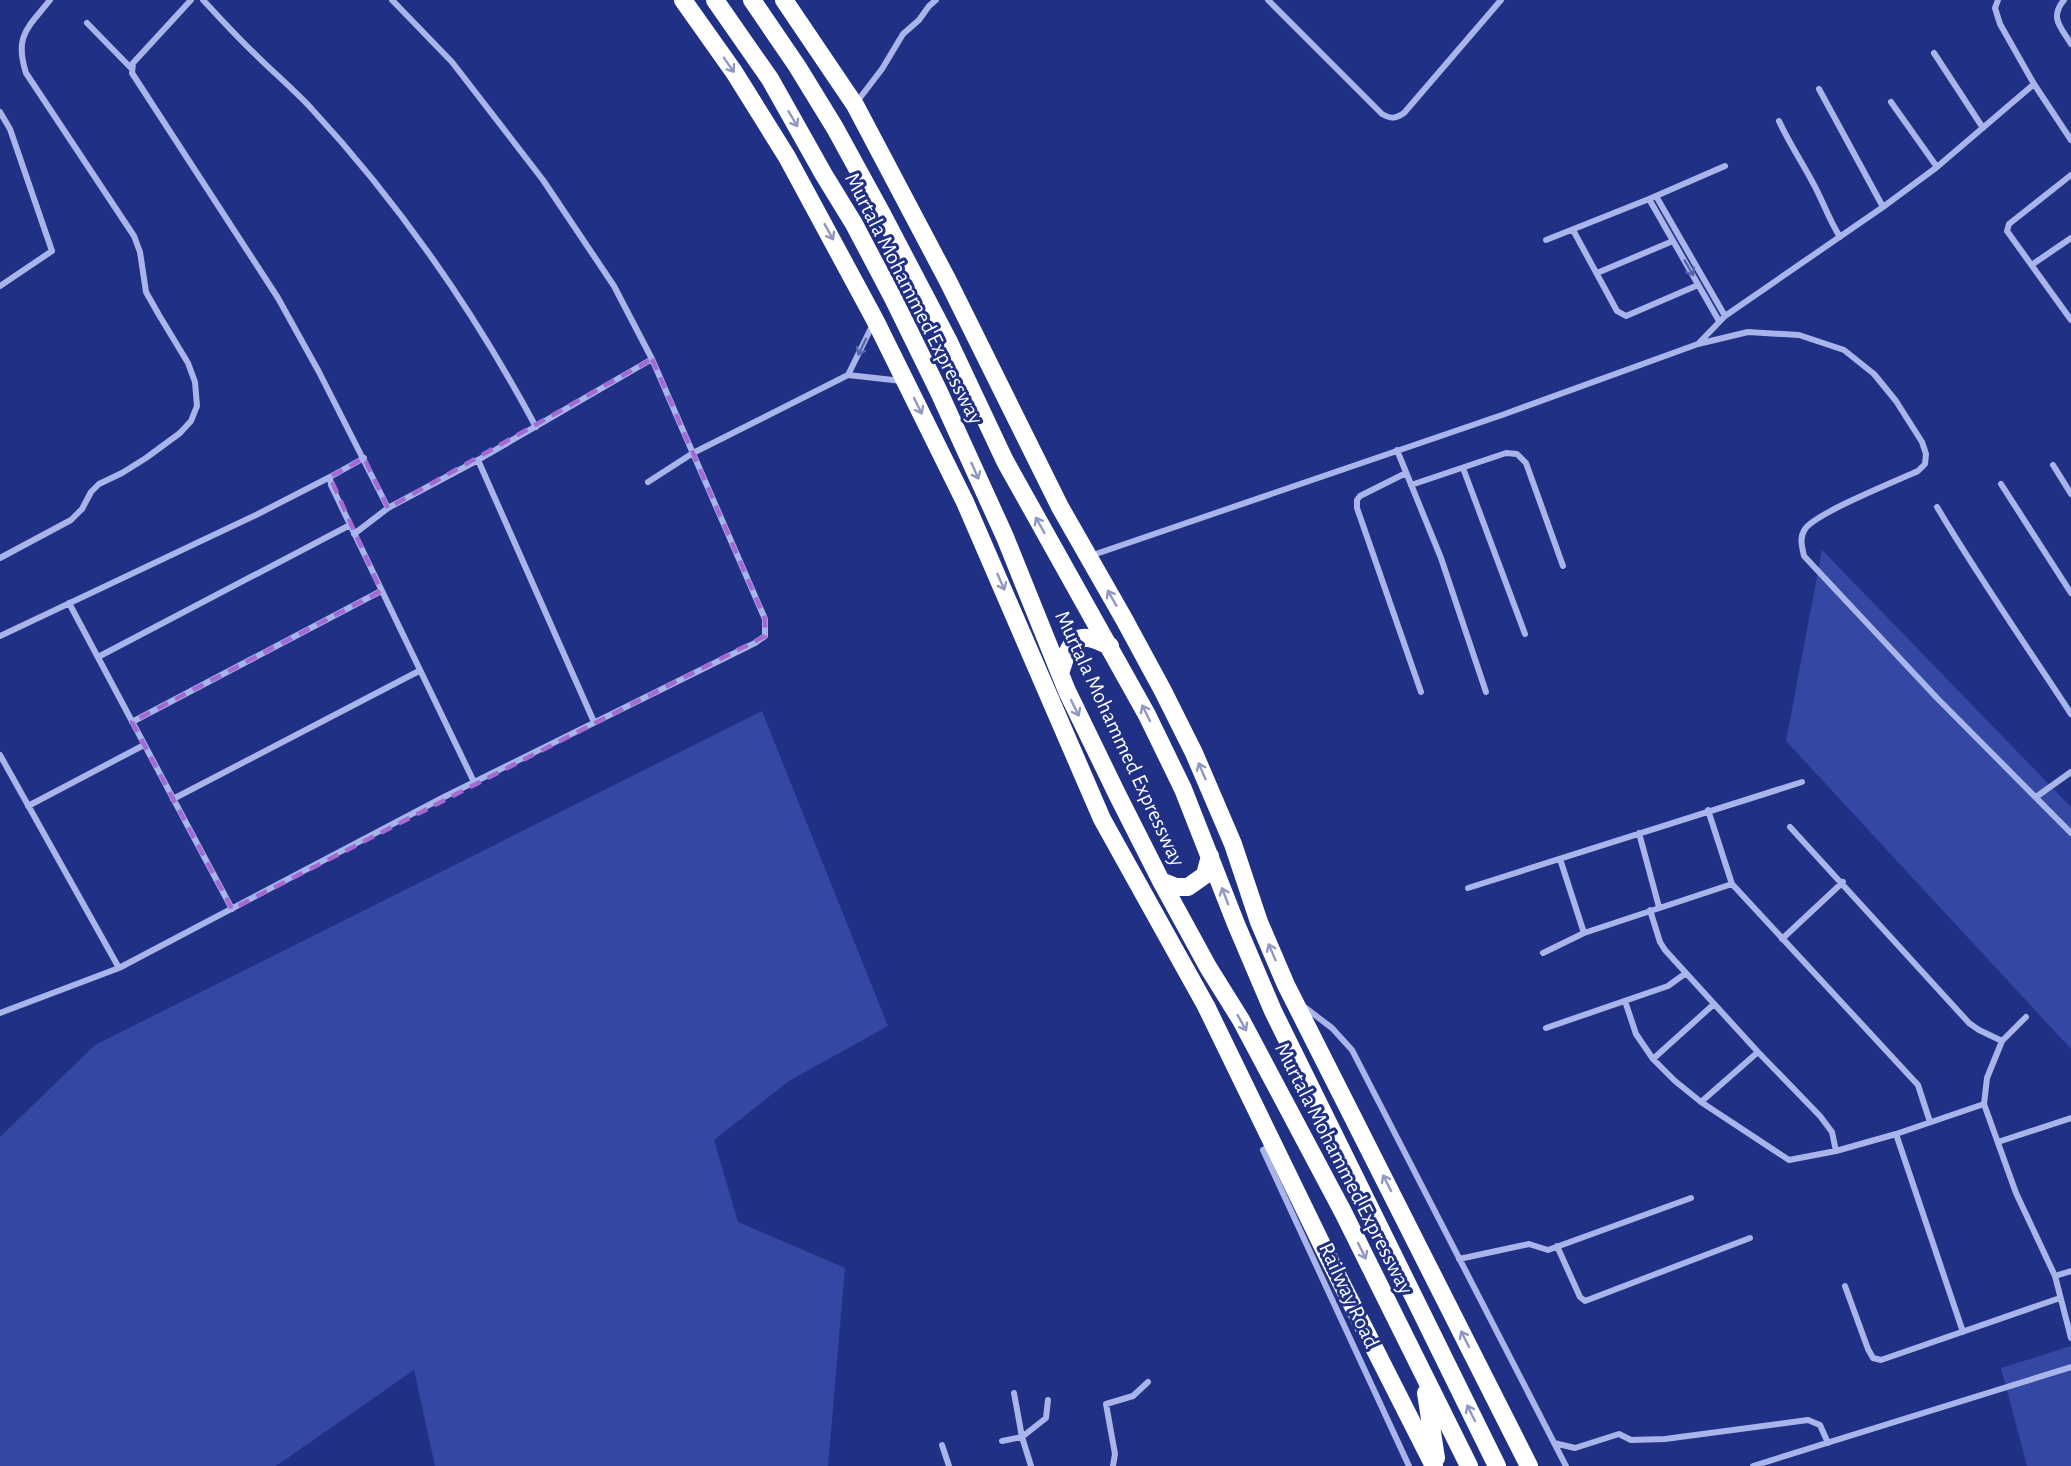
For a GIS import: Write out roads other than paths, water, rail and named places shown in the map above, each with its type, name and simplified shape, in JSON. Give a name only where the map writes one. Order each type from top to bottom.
[{"type":"highway","name":"Murtala Mohammed Expressway","points":[[715,0],[770,79],[854,224],[939,392],[1005,537],[1067,691],[1161,881],[1208,967],[1241,1020],[1337,1202],[1469,1466]]},
{"type":"highway","name":"Murtala Mohammed Expressway","points":[[752,0],[797,66],[881,212],[949,342],[1005,461],[1147,715],[1183,789],[1273,1011],[1497,1466]]},
{"type":"highway","points":[[776,0],[797,66]]},
{"type":"highway","name":"Murtala Mohammed Expressway","points":[[784,0],[855,105],[948,281],[1060,507],[1130,629],[1194,753],[1233,844],[1259,922],[1293,998],[1529,1466]]},
{"type":"highway","name":"Murtala Mohammed Expressway","points":[[687,5],[734,72],[787,157],[875,320],[986,550],[1102,819],[1206,1006],[1436,1466]]},
{"type":"highway","points":[[687,5],[770,79]]},
{"type":"highway","points":[[1060,673],[1070,647],[1076,641],[1087,638],[1110,646]]},
{"type":"highway","points":[[1161,881],[1176,887],[1188,887],[1205,875],[1210,856]]},
{"type":"highway","points":[[1257,974],[1293,998]]},
{"type":"highway","points":[[1352,1172],[1422,1254]]},
{"type":"highway","points":[[1423,1374],[1436,1466]]},
{"type":"street","points":[[0,558],[71,520],[82,509],[91,492],[99,484],[122,473],[180,433],[191,420],[197,406],[195,382],[188,363],[147,292],[140,252],[134,236],[27,73],[21,57],[21,42],[27,28],[50,0]]},
{"type":"street","points":[[131,68],[133,63],[191,0]]},
{"type":"street","points":[[203,0],[251,51],[309,106],[390,200],[459,296],[503,365],[536,427]]},
{"type":"street","points":[[0,1013],[119,968],[474,782],[765,636],[765,619],[652,359],[614,286],[543,180],[452,62],[392,0]]},
{"type":"street","points":[[855,105],[882,69],[903,34],[936,0]]},
{"type":"street","points":[[1268,0],[1382,114],[1389,118],[1397,118],[1404,113],[1501,0]]},
{"type":"street","points":[[1998,0],[1995,8],[2000,24],[2034,84],[2071,140]]},
{"type":"street","points":[[2064,0],[2056,12],[2057,21],[2071,44]]},
{"type":"street","points":[[87,23],[131,68],[132,73],[278,298],[320,372],[388,508]]},
{"type":"street","points":[[1934,53],[1983,128]]},
{"type":"street","points":[[1698,344],[1725,316],[1937,167],[2034,84]]},
{"type":"street","points":[[1820,89],[1883,207]]},
{"type":"street","points":[[1891,102],[1937,167]]},
{"type":"street","points":[[0,112],[10,129],[52,251],[0,286]]},
{"type":"street","points":[[1779,121],[1840,237]]},
{"type":"street","points":[[1546,240],[1725,166]]},
{"type":"street","points":[[2071,175],[2009,224],[2007,231],[2033,264],[2071,320]]},
{"type":"street","points":[[1656,196],[1725,316]]},
{"type":"street","points":[[1649,199],[1719,321]]},
{"type":"street","points":[[1573,230],[1617,311],[1626,316],[1698,285]]},
{"type":"street","points":[[2033,264],[2071,238]]},
{"type":"street","points":[[1597,273],[1673,241]]},
{"type":"street","points":[[848,375],[875,320]]},
{"type":"street","points":[[1089,556],[1502,415],[1698,344],[1748,332],[1799,335],[1844,350],[1874,374],[1896,401],[1922,442],[1926,454],[1925,464],[1918,471],[1821,516],[1806,527],[1800,539],[1804,556],[1938,698],[2071,833]]},
{"type":"street","points":[[354,534],[388,508],[478,460],[652,359]]},
{"type":"street","points":[[648,482],[693,453],[848,375],[906,381]]},
{"type":"street","points":[[1397,450],[1441,558],[1486,692]]},
{"type":"street","points":[[1411,485],[1506,453],[1517,454],[1526,463],[1563,566]]},
{"type":"street","points":[[0,636],[256,515],[364,458]]},
{"type":"street","points":[[478,460],[594,722]]},
{"type":"street","points":[[2053,465],[2071,494]]},
{"type":"street","points":[[1463,468],[1525,634]]},
{"type":"street","points":[[1406,473],[1360,496],[1357,500],[1357,508],[1421,692]]},
{"type":"street","points":[[330,477],[331,485],[354,534],[474,782]]},
{"type":"street","points":[[2001,484],[2071,593]]},
{"type":"street","points":[[1937,507],[1974,570],[1992,592],[2071,714]]},
{"type":"street","points":[[98,657],[350,525]]},
{"type":"street","points":[[132,722],[381,591]]},
{"type":"street","points":[[69,603],[232,909]]},
{"type":"street","points":[[173,799],[419,671]]},
{"type":"street","points":[[28,806],[144,745]]},
{"type":"street","points":[[0,755],[119,968]]},
{"type":"street","points":[[2036,796],[2071,772]]},
{"type":"street","points":[[1468,888],[1802,782]]},
{"type":"street","points":[[1708,810],[1732,884],[1918,1085],[1930,1122]]},
{"type":"street","points":[[1790,827],[1843,882],[1969,1023],[2002,1041]]},
{"type":"street","points":[[1639,833],[1659,907]]},
{"type":"street","points":[[1560,859],[1584,933]]},
{"type":"street","points":[[1782,939],[1843,882]]},
{"type":"street","points":[[1543,953],[1584,933],[1732,884]]},
{"type":"street","points":[[1650,910],[1660,942],[1758,1052],[1820,1116],[1832,1132],[1836,1151]]},
{"type":"street","points":[[1546,1028],[1668,986],[1686,973]]},
{"type":"street","points":[[1293,998],[1332,1028],[1352,1050],[1566,1466]]},
{"type":"street","points":[[1625,1001],[1636,1034],[1653,1059],[1675,1081],[1701,1102],[1789,1160],[1836,1151],[1896,1134],[1984,1104]]},
{"type":"street","points":[[1653,1059],[1714,1004]]},
{"type":"street","points":[[2026,1017],[2002,1041],[1987,1078],[1984,1104],[2016,1193],[2055,1276],[2071,1338]]},
{"type":"street","points":[[1701,1102],[1758,1052]]},
{"type":"street","points":[[1998,1142],[2071,1118]]},
{"type":"street","points":[[1896,1134],[1964,1332]]},
{"type":"street","name":"Railway Road","points":[[1273,1144],[1263,1150],[1408,1466]]},
{"type":"street","points":[[1459,1259],[1529,1245],[1548,1250],[1691,1198]]},
{"type":"street","points":[[1557,1246],[1580,1297],[1585,1301],[1750,1238]]},
{"type":"street","points":[[2055,1276],[2071,1271]]},
{"type":"street","points":[[1845,1286],[1868,1349],[1873,1358],[1881,1360],[2060,1298]]},
{"type":"street","points":[[1753,1466],[2071,1367]]},
{"type":"street","points":[[1113,1466],[1115,1454],[1106,1404],[1133,1396],[1148,1382]]},
{"type":"street","points":[[1014,1393],[1022,1437],[1031,1466]]},
{"type":"street","points":[[1002,1441],[1022,1437],[1046,1418],[1048,1400]]},
{"type":"street","points":[[1553,1443],[1575,1448],[1619,1434],[1631,1440],[1665,1439],[1808,1420],[1820,1425],[1828,1443]]},
{"type":"street","points":[[942,1445],[949,1466]]}]
